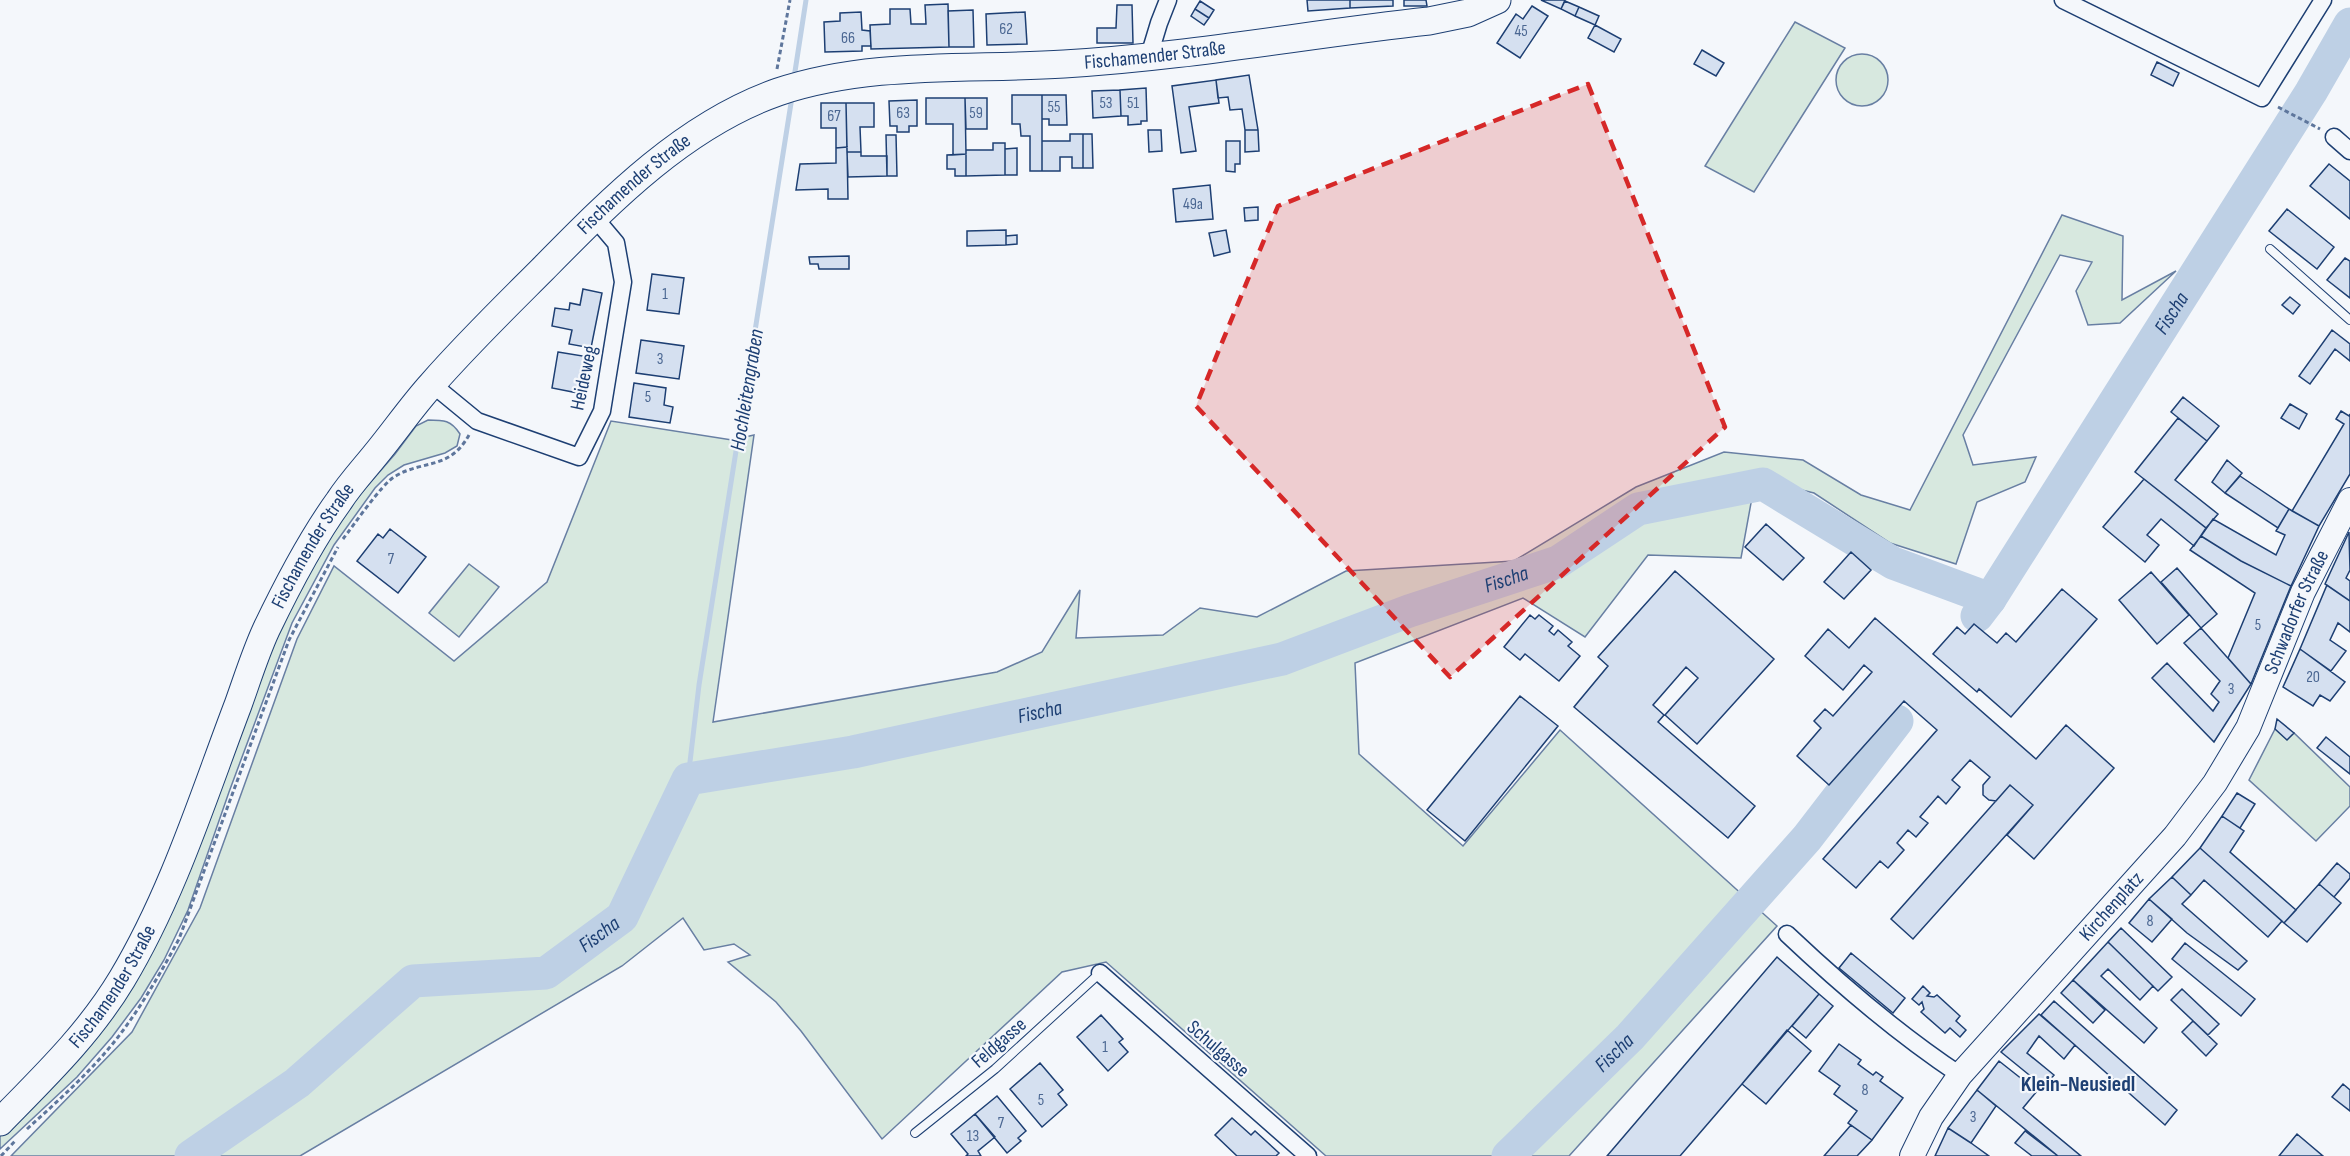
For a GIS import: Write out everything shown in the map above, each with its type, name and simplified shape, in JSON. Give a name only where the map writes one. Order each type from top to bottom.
[{"type":"main road","name":"Fischamender Straße","points":[[1,1120],[51,1071],[90,1026],[122,979],[148,931],[178,863],[263,636],[295,571],[339,501],[432,384],[594,217],[690,137],[743,106],[789,89],[840,76],[886,70],[1066,64],[1149,56],[1429,21],[1468,14],[1497,0]]},
{"type":"main road","name":"Schwadorfer Straße","points":[[2248,728],[2303,592],[2350,500]]},
{"type":"main road","name":"Kirchenplatz","points":[[1912,1156],[1931,1118],[1960,1075],[2175,836],[2215,783],[2248,728]]},
{"type":"street","points":[[1149,56],[1168,0]]},
{"type":"street","points":[[2063,0],[2269,102],[2323,0]]},
{"type":"street","points":[[2334,137],[2350,151]]},
{"type":"street","name":"Heideweg","points":[[432,384],[477,421],[579,458],[602,411],[623,282],[616,243],[594,217]]},
{"type":"street","points":[[1787,934],[1844,988],[1960,1075]]},
{"type":"street","name":"Schulgasse","points":[[1101,973],[1308,1156]]},
{"type":"lane","points":[[2270,249],[2350,320]]},
{"type":"lane","name":"Feldgasse","points":[[915,1133],[995,1069],[1101,973]]},
{"type":"path","points":[[789,89],[790,0]]},
{"type":"path","points":[[2269,102],[2315,127]]},
{"type":"path","points":[[1,1156],[98,1061],[124,1029],[159,976],[179,939],[190,911],[289,640],[341,541],[392,478],[415,467],[446,460],[464,445],[477,421]]},
{"type":"highlighted area","points":[[1588,84],[1725,427],[1450,677],[1196,406],[1278,206]]},
{"type":"shaded area","points":[[1795,22],[1845,48],[1754,192],[1705,166]]},
{"type":"shaded area","points":[[1857,54],[1867,54],[1881,61],[1888,80],[1881,99],[1867,106],[1857,106],[1847,102],[1840,95],[1836,85],[1836,75],[1840,65],[1847,58]]},
{"type":"shaded area","points":[[2062,215],[2123,236],[2122,300],[2176,271],[2120,323],[2088,325],[2076,291],[2092,262],[2060,255],[1963,435],[1973,465],[2036,457],[2025,482],[1977,502],[1956,564],[1890,543],[1814,493],[1748,477],[1751,503],[1741,558],[1648,555],[1585,637],[1523,598],[1355,663],[1359,754],[1463,846],[1560,730],[1777,926],[1569,1156],[1326,1156],[1106,962],[1062,972],[882,1139],[801,1031],[776,1002],[728,962],[750,955],[734,944],[704,950],[683,918],[622,966],[300,1156],[11,1156],[132,1032],[200,908],[297,639],[334,566],[454,661],[547,582],[611,421],[732,440],[754,435],[713,722],[997,672],[1042,652],[1080,590],[1076,638],[1163,635],[1200,608],[1257,617],[1346,571],[1514,561],[1636,487],[1724,452],[1803,460],[1861,495],[1910,510]]},
{"type":"shaded area","points":[[428,420],[450,423],[460,434],[457,446],[445,453],[404,465],[388,475],[375,488],[334,545],[292,623],[188,910],[164,960],[141,998],[112,1037],[77,1077],[0,1149],[0,1135],[82,1051],[279,628],[337,521],[416,426]]},
{"type":"shaded area","points":[[469,564],[499,587],[459,637],[429,613]]},
{"type":"shaded area","points":[[2275,729],[2294,733],[2350,787],[2350,806],[2316,841],[2249,780]]},
{"type":"building","points":[[1307,0],[1350,0],[1350,8],[1308,11]]},
{"type":"building","points":[[1350,0],[1393,0],[1393,6],[1350,8]]},
{"type":"building","points":[[1404,0],[1426,0],[1427,6],[1404,6]]},
{"type":"building","points":[[1541,0],[1565,0],[1561,9]]},
{"type":"building","points":[[1200,1],[1214,10],[1209,18],[1195,9]]},
{"type":"building","points":[[1565,1],[1579,7],[1575,16],[1561,9]]},
{"type":"building","points":[[948,4],[949,47],[871,49],[870,25],[890,24],[890,9],[910,9],[911,24],[926,24],[925,5]]},
{"type":"building","points":[[1117,5],[1132,5],[1133,43],[1097,43],[1097,28],[1116,28]]},
{"type":"building","points":[[1532,6],[1548,16],[1520,58],[1497,43],[1516,14],[1523,19]]},
{"type":"building","points":[[1579,7],[1599,16],[1595,25],[1575,16]]},
{"type":"building","points":[[1195,9],[1209,18],[1204,25],[1191,16]]},
{"type":"building","points":[[973,10],[974,47],[949,47],[948,11]]},
{"type":"building","points":[[861,12],[862,30],[870,31],[871,46],[862,46],[862,51],[825,52],[824,22],[840,21],[840,13]]},
{"type":"building","points":[[1025,12],[1027,44],[987,45],[986,14]]},
{"type":"building","points":[[1595,25],[1621,39],[1614,52],[1588,38]]},
{"type":"building","points":[[1702,50],[1724,63],[1716,76],[1694,64]]},
{"type":"building","points":[[2157,62],[2179,73],[2173,86],[2151,75]]},
{"type":"building","points":[[1249,75],[1258,130],[1245,130],[1242,109],[1230,110],[1228,97],[1218,98],[1216,80]]},
{"type":"building","points":[[1216,80],[1219,103],[1189,107],[1196,151],[1181,153],[1172,86]]},
{"type":"building","points":[[1146,88],[1147,121],[1128,125],[1128,116],[1121,116],[1120,90]]},
{"type":"building","points":[[1120,90],[1121,116],[1093,118],[1092,91]]},
{"type":"building","points":[[1012,95],[1042,95],[1042,171],[1030,171],[1030,136],[1021,136],[1020,124],[1012,124]]},
{"type":"building","points":[[1042,95],[1066,95],[1067,125],[1049,125],[1049,119],[1042,119]]},
{"type":"building","points":[[926,98],[965,98],[966,154],[953,155],[953,124],[926,124]]},
{"type":"building","points":[[965,98],[987,98],[987,129],[966,129]]},
{"type":"building","points":[[917,100],[917,126],[909,126],[909,132],[897,132],[897,126],[890,126],[889,101]]},
{"type":"building","points":[[821,103],[846,103],[847,147],[836,148],[836,128],[821,128]]},
{"type":"building","points":[[846,103],[874,103],[874,127],[860,127],[861,152],[847,152]]},
{"type":"building","points":[[1148,130],[1161,130],[1162,151],[1149,152]]},
{"type":"building","points":[[1245,130],[1258,130],[1259,151],[1245,152]]},
{"type":"building","points":[[1070,134],[1083,134],[1083,168],[1072,168],[1072,157],[1060,157],[1060,171],[1042,171],[1042,141],[1070,141]]},
{"type":"building","points":[[1083,134],[1092,134],[1093,168],[1083,168]]},
{"type":"building","points":[[886,135],[896,135],[897,176],[887,176]]},
{"type":"building","points":[[1226,141],[1240,141],[1240,164],[1235,164],[1235,172],[1226,171]]},
{"type":"building","points":[[993,143],[1005,143],[1005,175],[966,176],[966,150],[993,150]]},
{"type":"building","points":[[847,147],[848,199],[828,199],[828,189],[796,190],[800,164],[836,163],[836,148]]},
{"type":"building","points":[[1017,148],[1017,175],[1005,175],[1005,149]]},
{"type":"building","points":[[847,152],[861,152],[861,156],[887,156],[887,176],[848,177]]},
{"type":"building","points":[[966,154],[966,176],[955,176],[955,169],[947,169],[947,155]]},
{"type":"building","points":[[2329,164],[2350,181],[2350,219],[2310,186]]},
{"type":"building","points":[[1210,185],[1213,219],[1176,222],[1173,189]]},
{"type":"building","points":[[1258,207],[1258,220],[1245,221],[1244,208]]},
{"type":"building","points":[[2287,209],[2334,247],[2317,269],[2269,231]]},
{"type":"building","points":[[1006,230],[1006,245],[967,246],[967,231]]},
{"type":"building","points":[[1226,230],[1230,252],[1214,256],[1209,233]]},
{"type":"building","points":[[1017,235],[1017,244],[1006,245],[1006,236]]},
{"type":"building","points":[[849,256],[849,269],[819,269],[818,264],[810,264],[809,257]]},
{"type":"building","points":[[2345,258],[2350,261],[2350,298],[2327,280]]},
{"type":"building","points":[[652,274],[684,278],[679,314],[647,310]]},
{"type":"building","points":[[583,289],[602,293],[591,348],[569,344],[572,330],[552,326],[555,308],[569,310],[570,303],[580,305]]},
{"type":"building","points":[[2290,297],[2300,305],[2293,314],[2282,305]]},
{"type":"building","points":[[2332,330],[2350,344],[2350,361],[2335,349],[2310,384],[2299,376]]},
{"type":"building","points":[[641,340],[684,346],[679,379],[636,373]]},
{"type":"building","points":[[558,352],[589,357],[583,394],[552,388]]},
{"type":"building","points":[[634,383],[666,388],[664,405],[673,407],[670,423],[629,417]]},
{"type":"building","points":[[2183,397],[2219,426],[2207,441],[2171,412]]},
{"type":"building","points":[[2290,404],[2307,414],[2299,429],[2281,418]]},
{"type":"building","points":[[2341,411],[2349,416],[2350,414],[2350,474],[2319,526],[2292,511],[2344,424],[2336,419]]},
{"type":"building","points":[[2178,418],[2207,441],[2175,480],[2218,514],[2206,528],[2135,472]]},
{"type":"building","points":[[2227,460],[2242,473],[2225,493],[2212,482]]},
{"type":"building","points":[[2240,476],[2289,509],[2278,528],[2225,493]]},
{"type":"building","points":[[2144,479],[2206,528],[2194,546],[2161,519],[2147,535],[2159,545],[2145,562],[2103,527]]},
{"type":"building","points":[[2289,509],[2319,526],[2291,586],[2241,561],[2201,536],[2213,519],[2276,555],[2285,535],[2276,531]]},
{"type":"building","points":[[1766,524],[1804,558],[1783,580],[1745,547]]},
{"type":"building","points":[[390,529],[426,557],[398,593],[357,561],[378,534],[383,538]]},
{"type":"building","points":[[2349,532],[2350,570],[2346,578],[2350,581],[2350,601],[2325,584]]},
{"type":"building","points":[[2201,536],[2241,561],[2291,586],[2251,684],[2228,658],[2255,593],[2190,550]]},
{"type":"building","points":[[1851,552],[1871,570],[1844,599],[1824,582]]},
{"type":"building","points":[[2177,568],[2217,614],[2201,628],[2161,582]]},
{"type":"building","points":[[1675,571],[1774,659],[1697,744],[1665,715],[1698,678],[1686,667],[1653,705],[1664,715],[1658,722],[1755,806],[1728,838],[1574,707],[1608,666],[1598,657]]},
{"type":"building","points":[[2151,572],[2189,615],[2157,644],[2119,600]]},
{"type":"building","points":[[2327,585],[2350,601],[2350,632],[2338,623],[2330,640],[2346,651],[2331,671],[2300,649]]},
{"type":"building","points":[[2062,589],[2097,619],[2011,717],[1979,689],[1977,692],[1933,654],[1957,627],[1965,634],[1974,624],[1997,643],[2006,633],[2016,642]]},
{"type":"building","points":[[1530,615],[1535,619],[1539,615],[1553,626],[1549,631],[1554,635],[1558,630],[1572,642],[1568,646],[1580,656],[1559,681],[1525,654],[1520,660],[1504,647]]},
{"type":"building","points":[[1875,618],[2036,759],[2066,725],[2114,768],[2034,859],[2007,835],[2033,805],[2010,785],[1996,801],[1989,800],[1983,795],[1983,785],[1990,777],[1970,760],[1952,780],[1960,787],[1946,804],[1938,796],[1920,817],[1928,823],[1916,837],[1908,830],[1897,843],[1904,850],[1888,868],[1880,861],[1856,888],[1823,859],[1937,730],[1904,701],[1829,785],[1797,756],[1821,728],[1814,721],[1825,709],[1833,716],[1872,672],[1864,665],[1843,690],[1805,656],[1828,629],[1849,648]]},
{"type":"building","points":[[2201,628],[2251,684],[2214,742],[2152,678],[2167,663],[2213,711],[2219,702],[2211,694],[2220,681],[2184,643]]},
{"type":"building","points":[[2300,649],[2345,682],[2330,701],[2320,695],[2313,706],[2283,687]]},
{"type":"building","points":[[1520,696],[1558,726],[1465,841],[1427,810]]},
{"type":"building","points":[[2277,719],[2294,733],[2287,740],[2275,729]]},
{"type":"building","points":[[2326,737],[2350,757],[2350,774],[2317,748]]},
{"type":"building","points":[[2010,785],[2033,805],[1913,939],[1891,919]]},
{"type":"building","points":[[2237,793],[2255,804],[2240,828],[2222,816]]},
{"type":"building","points":[[2222,816],[2244,831],[2230,852],[2296,910],[2284,923],[2200,848]]},
{"type":"building","points":[[2200,848],[2282,921],[2268,937],[2204,880],[2191,895],[2172,877]]},
{"type":"building","points":[[2337,863],[2350,874],[2350,878],[2334,897],[2319,884]]},
{"type":"building","points":[[2172,877],[2191,895],[2182,904],[2247,961],[2238,970],[2187,933],[2149,899]]},
{"type":"building","points":[[2319,884],[2341,903],[2307,942],[2284,923]]},
{"type":"building","points":[[2149,899],[2172,919],[2152,942],[2129,923]]},
{"type":"building","points":[[2121,928],[2172,977],[2158,991],[2108,942]]},
{"type":"building","points":[[2108,942],[2153,986],[2140,1000],[2108,969],[2101,976],[2157,1028],[2144,1043],[2073,980]]},
{"type":"building","points":[[2185,943],[2255,999],[2241,1016],[2172,959]]},
{"type":"building","points":[[1851,953],[1905,998],[1893,1013],[1839,968]]},
{"type":"building","points":[[1777,957],[1819,994],[1680,1156],[1607,1156]]},
{"type":"building","points":[[2073,980],[2105,1010],[2093,1023],[2061,993]]},
{"type":"building","points":[[1923,986],[1930,993],[1927,996],[1937,995],[1960,1016],[1956,1021],[1966,1030],[1960,1037],[1950,1028],[1945,1033],[1921,1012],[1924,1009],[1922,1002],[1919,1005],[1912,999]]},
{"type":"building","points":[[2182,989],[2219,1024],[2208,1035],[2171,1000]]},
{"type":"building","points":[[1819,994],[1833,1006],[1806,1038],[1792,1026]]},
{"type":"building","points":[[2054,1001],[2177,1110],[2165,1125],[2041,1015]]},
{"type":"building","points":[[2039,1014],[2075,1045],[2064,1059],[2039,1036],[2027,1053],[2054,1075],[2044,1087],[2001,1052]]},
{"type":"building","points":[[1101,1015],[1123,1039],[1119,1042],[1128,1052],[1108,1071],[1077,1037]]},
{"type":"building","points":[[2193,1021],[2217,1044],[2206,1056],[2182,1032]]},
{"type":"building","points":[[1787,1030],[1811,1051],[1766,1104],[1742,1084]]},
{"type":"building","points":[[1839,1044],[1861,1060],[1858,1064],[1873,1075],[1876,1072],[1883,1077],[1880,1081],[1903,1098],[1872,1140],[1848,1123],[1857,1111],[1834,1094],[1840,1086],[1819,1071]]},
{"type":"building","points":[[1999,1061],[2037,1091],[2023,1108],[2081,1156],[2058,1156],[1977,1090]]},
{"type":"building","points":[[1040,1063],[1063,1090],[1058,1094],[1067,1105],[1042,1127],[1010,1089]]},
{"type":"building","points":[[2343,1084],[2350,1090],[2350,1111],[2332,1097]]},
{"type":"building","points":[[1977,1090],[1996,1106],[1971,1143],[1948,1128]]},
{"type":"building","points":[[997,1096],[1026,1131],[1018,1138],[1021,1141],[1007,1153],[975,1114]]},
{"type":"building","points":[[975,1114],[995,1137],[978,1151],[981,1156],[966,1156],[968,1154],[951,1134]]},
{"type":"building","points":[[1232,1118],[1251,1135],[1255,1131],[1279,1153],[1276,1156],[1237,1156],[1215,1135]]},
{"type":"building","points":[[1851,1125],[1872,1140],[1857,1156],[1824,1156]]},
{"type":"building","points":[[1948,1128],[1971,1143],[1989,1156],[1935,1156]]},
{"type":"building","points":[[2025,1131],[2058,1156],[2032,1156],[2015,1143]]},
{"type":"building","points":[[2297,1134],[2323,1156],[2279,1156]]},
{"type":"waterway","name":"Hochleitengraben","points":[[794,78],[806,0]]},
{"type":"waterway","name":"Fischa","points":[[1977,616],[1990,599],[2311,92],[2350,24]]},
{"type":"waterway","name":"Hochleitengraben","points":[[688,779],[699,685],[792,97]]},
{"type":"waterway","name":"Fischa","points":[[191,1156],[297,1083],[413,981],[546,973],[622,917],[688,779],[853,752],[1282,659],[1409,611],[1558,562],[1638,509],[1763,484],[1893,563],[1990,599]]},
{"type":"waterway","name":"Fischa","points":[[1508,1156],[1630,1037],[1807,838],[1897,721]]},
{"type":"district","name":"Klein-Neusiedl","points":[[2078,1084]]}]
